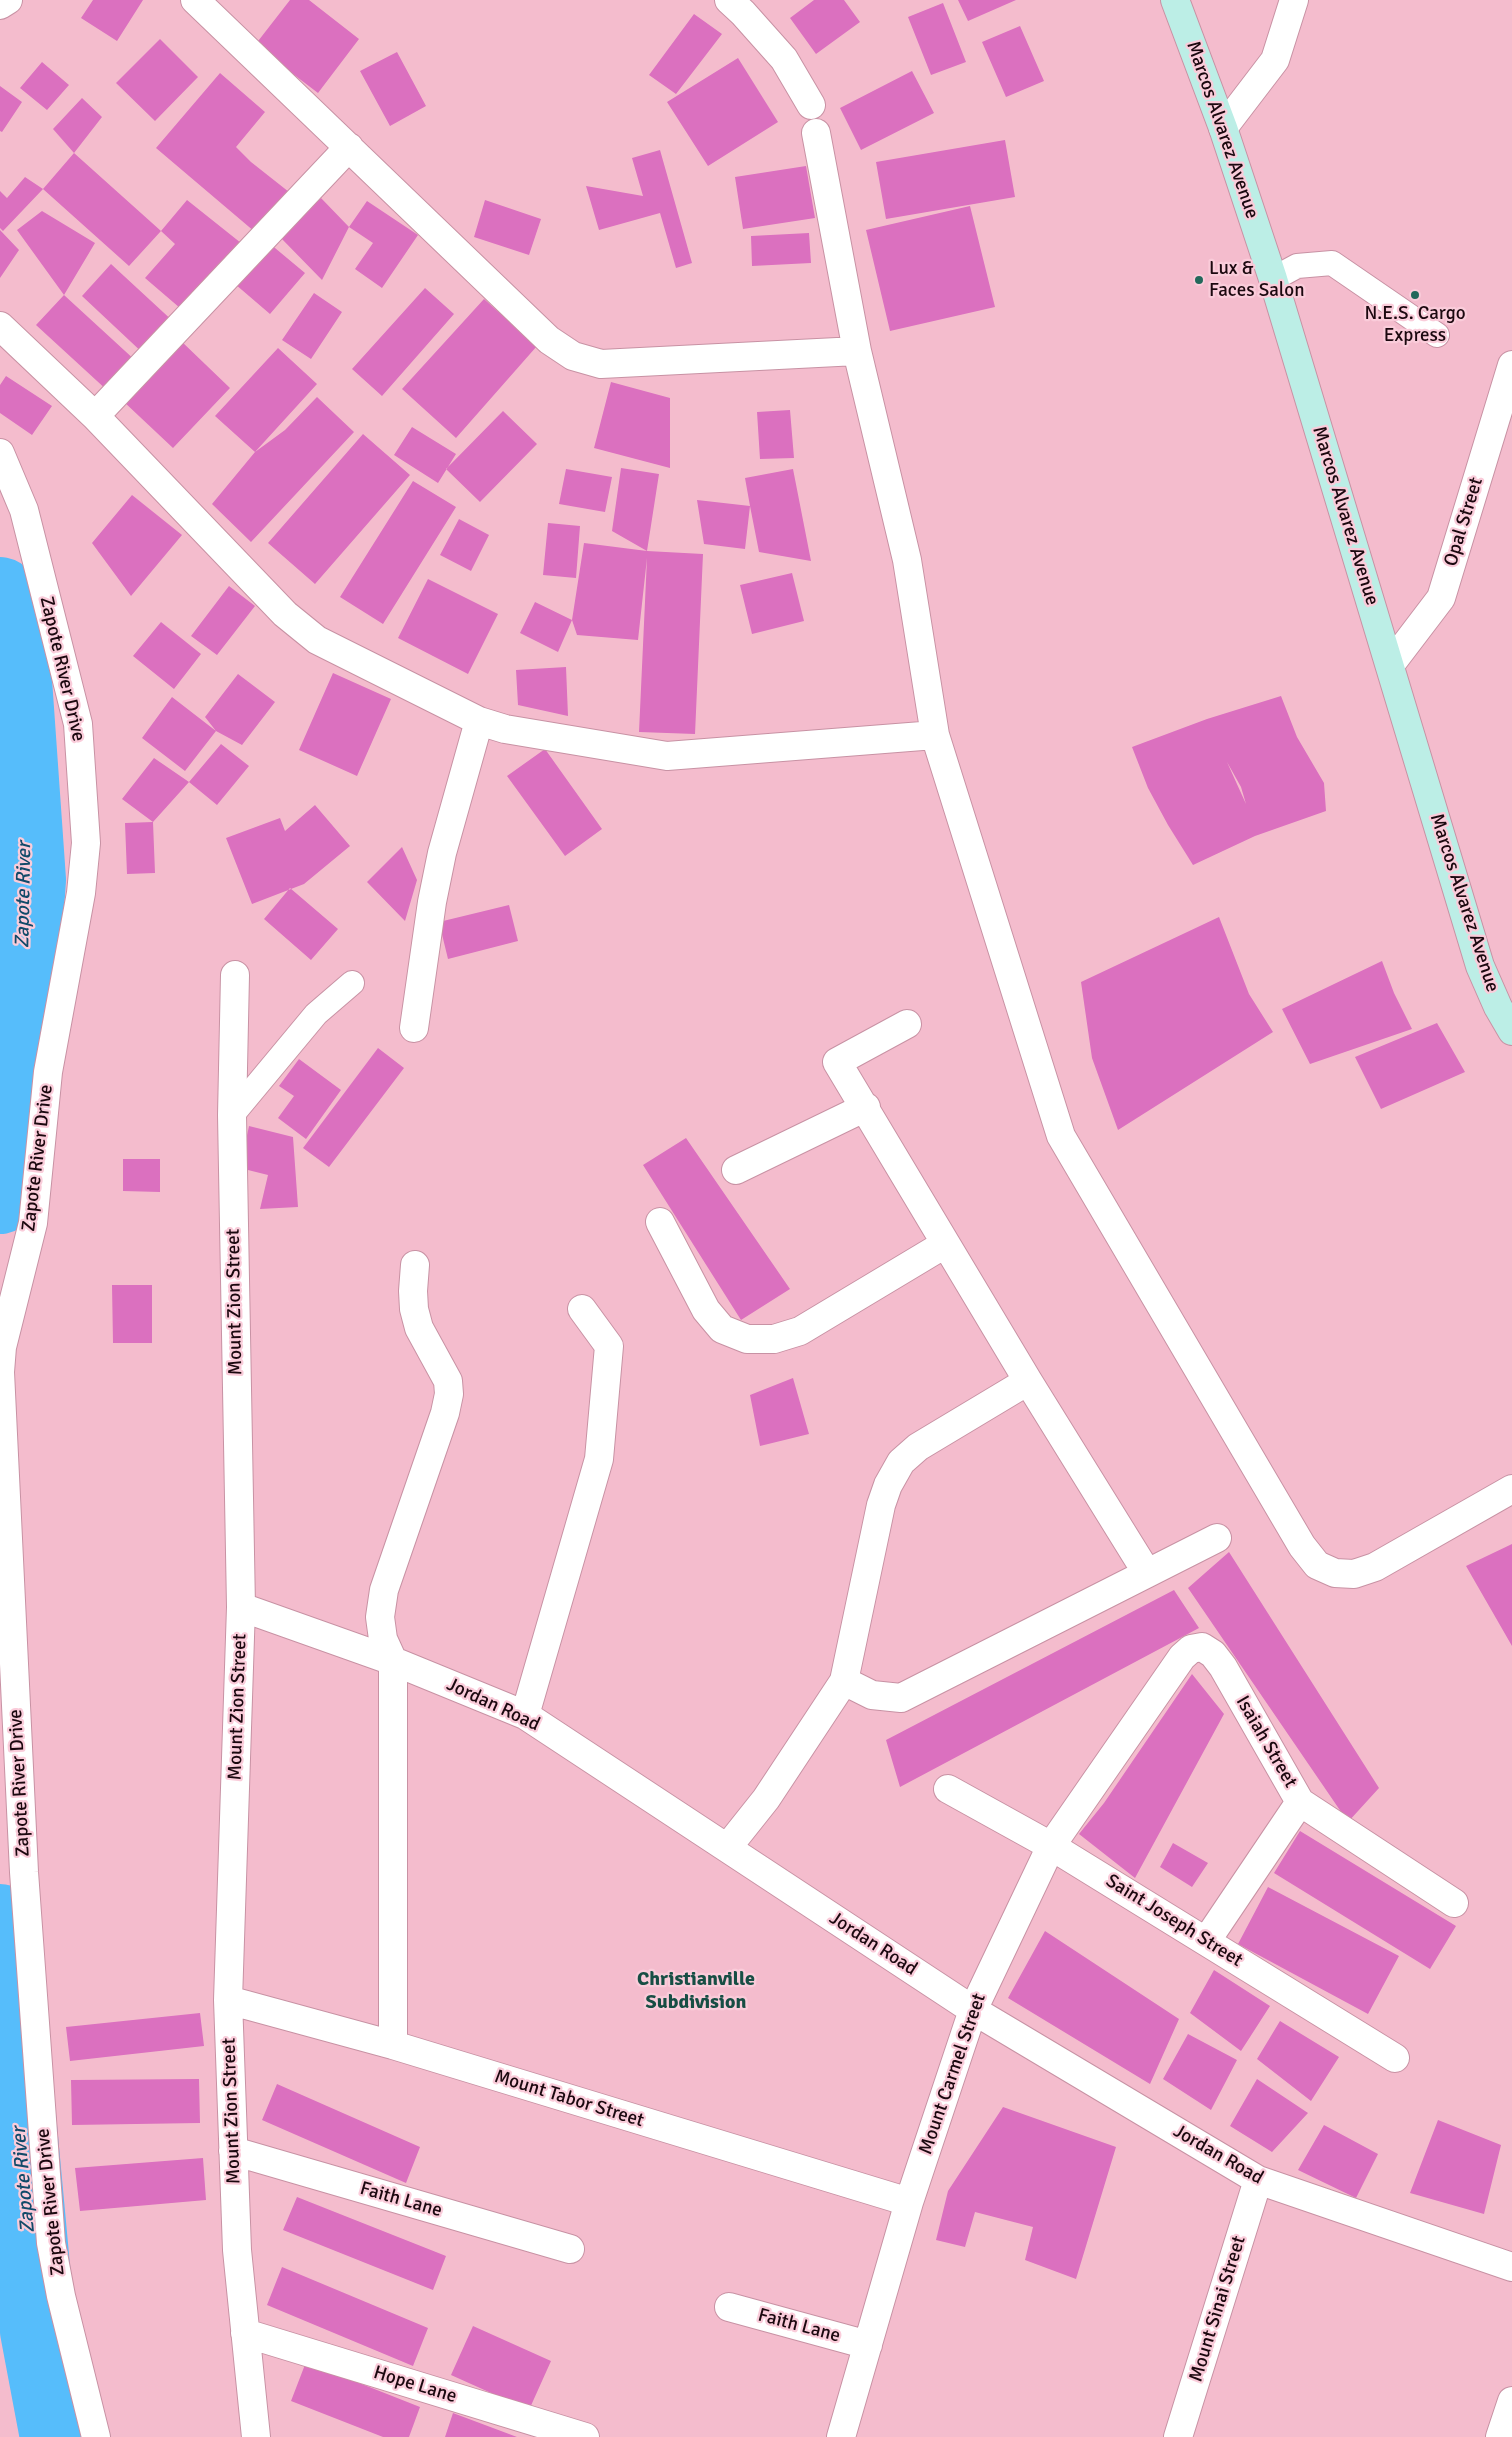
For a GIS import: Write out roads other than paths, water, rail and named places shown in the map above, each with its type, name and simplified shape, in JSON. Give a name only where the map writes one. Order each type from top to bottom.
[{"type":"main road","name":"Marcos Alvarez Avenue","points":[[1176,0],[1223,128],[1273,279],[1480,966],[1498,1007],[1512,1031]]},
{"type":"street","points":[[0,6],[8,0]]},
{"type":"street","points":[[195,0],[550,340],[573,356],[601,364],[857,351]]},
{"type":"street","points":[[729,0],[784,59],[811,106]]},
{"type":"street","points":[[1223,128],[1275,60],[1294,0]]},
{"type":"street","points":[[816,132],[857,351],[907,560],[935,735],[1061,1136],[1302,1546],[1317,1565],[1335,1573],[1354,1574],[1375,1567],[1512,1489]]},
{"type":"street","points":[[95,416],[349,147]]},
{"type":"street","points":[[0,326],[95,416],[285,614],[317,640],[479,721],[505,729],[667,756],[935,735]]},
{"type":"street","name":"Opal Street","points":[[1390,665],[1441,598],[1512,365]]},
{"type":"street","name":"Zapote River Drive","points":[[0,453],[24,510],[78,724],[86,843],[81,893],[48,1072],[33,1223],[2,1347],[0,1372],[24,1872],[51,2244],[61,2296],[96,2437]]},
{"type":"street","points":[[414,1028],[432,902],[442,853],[479,721]]},
{"type":"street","name":"Mount Zion Street","points":[[235,975],[232,1115],[241,1607],[228,2000],[237,2250],[256,2437]]},
{"type":"street","points":[[907,1024],[837,1062],[866,1107],[945,1244],[1028,1381],[1147,1573]]},
{"type":"street","points":[[736,1170],[866,1107]]},
{"type":"street","points":[[660,1222],[706,1310],[722,1329],[746,1339],[774,1338],[800,1330],[945,1244]]},
{"type":"street","points":[[393,2045],[393,1661],[383,1639],[380,1617],[384,1590],[445,1413],[449,1394],[448,1381],[419,1328],[413,1291],[415,1264]]},
{"type":"street","points":[[524,1715],[599,1459],[609,1346],[582,1309]]},
{"type":"street","points":[[727,1848],[766,1799],[844,1681],[881,1505],[888,1485],[901,1462],[918,1447],[1028,1381]]},
{"type":"street","points":[[844,1681],[872,1695],[901,1698],[1217,1538]]},
{"type":"street","name":"Jordan Road","points":[[241,1607],[393,1661],[524,1715],[972,2010],[1258,2180],[1512,2267]]},
{"type":"street","name":"Isaiah Street","points":[[1202,1647],[1213,1654],[1224,1667],[1300,1802],[1206,1940]]},
{"type":"street","name":"Mount Carmel Street","points":[[841,2437],[909,2202],[972,2010],[1052,1846],[1182,1657],[1191,1649],[1202,1647]]},
{"type":"street","name":"Saint Joseph Street","points":[[948,1789],[1052,1846],[1395,2058]]},
{"type":"street","points":[[1300,1802],[1454,1903]]},
{"type":"street","name":"Mount Tabor Street","points":[[228,2000],[393,2045],[909,2202]]},
{"type":"street","name":"Faith Lane","points":[[233,2151],[570,2249]]},
{"type":"street","name":"Mount Sinai Street","points":[[1178,2437],[1258,2180]]},
{"type":"street","name":"Faith Lane","points":[[730,2307],[868,2345]]},
{"type":"street","name":"Hope Lane","points":[[245,2333],[585,2437]]},
{"type":"street","points":[[1500,2437],[1512,2401]]},
{"type":"lane","points":[[1273,279],[1298,266],[1332,263],[1437,335]]},
{"type":"lane","points":[[232,1115],[316,1014],[352,983]]},
{"type":"waterway","name":"Zapote River","points":[[0,595],[12,652],[28,880],[9,1155],[0,1196]]},
{"type":"waterway","name":"Zapote River","points":[[0,1922],[38,2331],[58,2437]]},
{"type":"place","name":"Lux & Faces Salon","points":[[1199,280]]},
{"type":"place","name":"N.E.S. Cargo Express","points":[[1415,295]]},
{"type":"district","name":"Christianville Subdivision","points":[[696,1992]]}]
